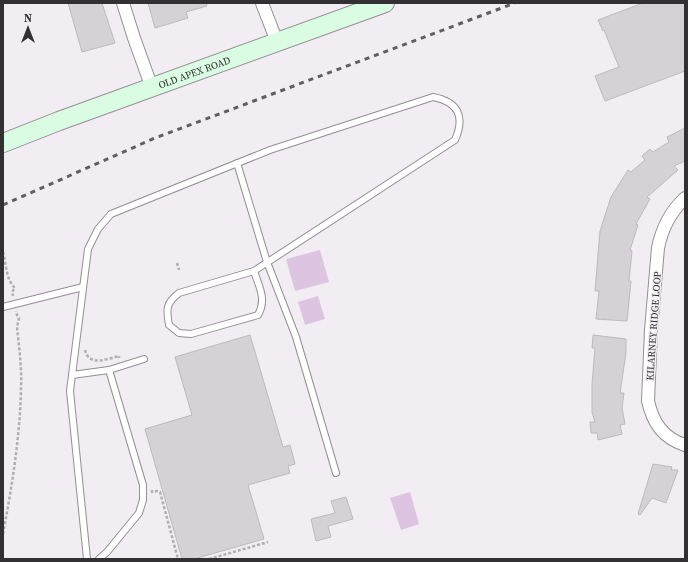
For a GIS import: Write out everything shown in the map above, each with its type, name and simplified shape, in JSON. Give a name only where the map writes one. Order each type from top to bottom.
[{"type":"main road","name":"OLD APEX ROAD","points":[[3,143],[59,121],[385,3]]},
{"type":"street","points":[[123,3],[152,88]]},
{"type":"street","points":[[262,3],[277,42]]},
{"type":"street","name":"KILARNEY RIDGE LOOP","points":[[685,198],[669,217],[658,248],[648,401],[652,417],[660,431],[676,442],[685,445]]},
{"type":"lane","points":[[87,559],[70,391],[88,249],[98,229],[111,214],[270,150],[433,97],[444,99],[456,107],[460,118],[460,130],[455,140],[254,271],[179,293],[170,300],[167,312],[169,325],[179,333],[192,334],[258,315],[262,307],[263,295],[254,271]]},
{"type":"lane","points":[[237,163],[267,262],[296,337],[336,474]]},
{"type":"lane","points":[[3,307],[83,287]]},
{"type":"lane","points":[[72,375],[109,370],[144,359]]},
{"type":"lane","points":[[99,559],[108,552],[139,513],[143,500],[143,485],[109,370]]},
{"type":"path","points":[[3,252],[9,278],[15,288],[12,292]]},
{"type":"path","points":[[177,263],[179,270]]},
{"type":"path","points":[[3,534],[11,492],[20,418],[21,386],[17,327],[20,318],[17,315]]},
{"type":"path","points":[[85,349],[86,355],[92,360],[100,361],[119,356]]},
{"type":"path","points":[[209,559],[268,542]]},
{"type":"shaded area","points":[[320,250],[329,282],[295,291],[286,259]]},
{"type":"shaded area","points":[[318,296],[325,319],[305,325],[298,302]]},
{"type":"shaded area","points":[[410,492],[419,524],[401,530],[390,498]]},
{"type":"building","points":[[68,3],[102,3],[115,43],[82,52]]},
{"type":"building","points":[[148,3],[206,3],[207,6],[186,12],[188,18],[155,28]]},
{"type":"building","points":[[643,3],[685,3],[685,71],[605,101],[595,76],[619,67],[604,30],[603,31],[598,20]]},
{"type":"building","points":[[685,128],[685,161],[674,166],[678,170],[647,197],[650,199],[636,224],[638,225],[630,250],[632,251],[629,281],[631,281],[627,321],[596,319],[599,291],[595,291],[600,231],[611,197],[628,170],[631,172],[645,160],[642,156],[650,149],[653,152],[669,142],[667,137]]},
{"type":"building","points":[[250,335],[283,447],[290,445],[295,464],[288,466],[290,473],[248,485],[264,539],[194,559],[182,559],[145,429],[192,415],[175,357]]},
{"type":"building","points":[[593,335],[626,339],[626,353],[620,393],[624,393],[622,408],[625,424],[620,425],[622,434],[598,440],[597,433],[591,433],[590,422],[595,422],[592,412],[592,384],[595,348],[592,348]]},
{"type":"building","points":[[653,464],[672,467],[671,470],[678,470],[666,503],[652,498],[640,515],[638,514]]},
{"type":"building","points":[[346,497],[353,519],[328,526],[331,537],[316,541],[311,519],[335,513],[331,501]]},
{"type":"railway","points":[[3,205],[155,138],[515,3]]}]
